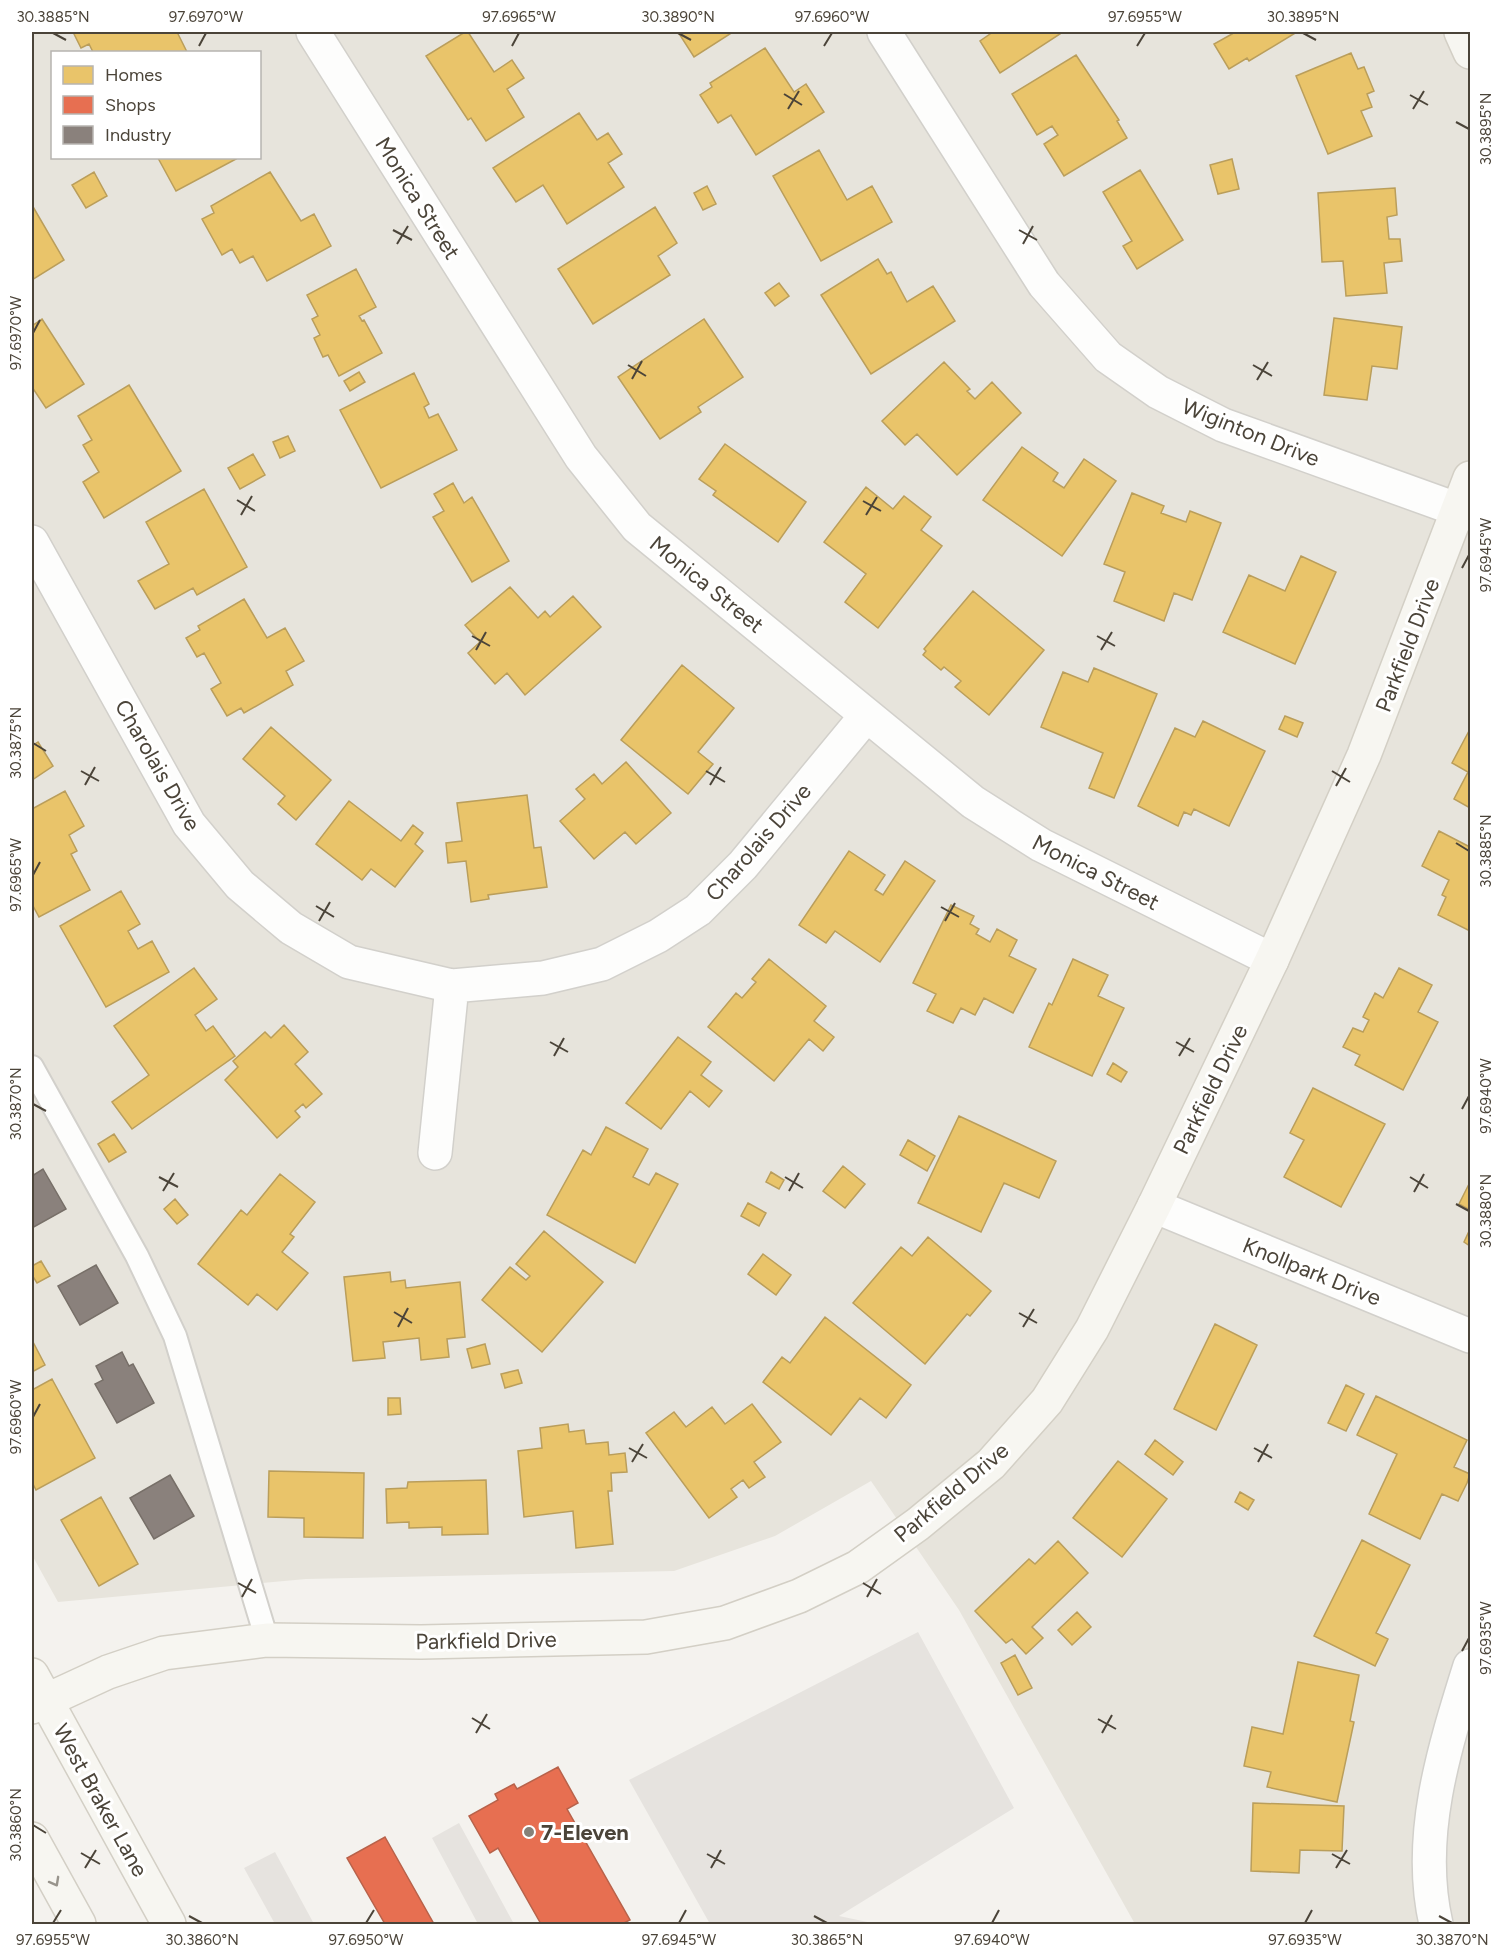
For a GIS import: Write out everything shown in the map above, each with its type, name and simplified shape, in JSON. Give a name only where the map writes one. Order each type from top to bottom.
[{"type":"street","name":"Monica Street","points":[[313,32],[581,457],[637,527],[974,802],[1041,846],[1272,960]]},
{"type":"street","name":"Wiginton Drive","points":[[884,32],[1044,284],[1108,357],[1158,392],[1223,425],[1465,512]]},
{"type":"street","points":[[1461,32],[1470,52]]},
{"type":"street","name":"Parkfield Drive","points":[[36,1694],[164,1653],[267,1640],[421,1642],[646,1637],[725,1623],[809,1592],[858,1567],[918,1524],[991,1464],[1047,1401],[1092,1329],[1154,1206],[1272,960],[1364,755],[1465,512],[1470,478]]},
{"type":"street","name":"Charolais Drive","points":[[32,542],[189,824],[240,885],[291,928],[349,962],[452,986],[543,978],[602,964],[658,936],[698,910],[743,865],[866,716]]},
{"type":"street","points":[[435,1154],[452,986]]},
{"type":"street","name":"Knollpark Drive","points":[[1154,1206],[1470,1336]]},
{"type":"street","points":[[1436,1924],[1431,1901],[1430,1821],[1449,1733],[1470,1666]]},
{"type":"street","name":"West Braker Lane","points":[[36,1694],[169,1924]]},
{"type":"street","points":[[32,1839],[79,1924]]},
{"type":"lane","points":[[32,1067],[137,1256],[175,1336],[267,1640]]},
{"type":"shaded area","points":[[32,32],[1470,32],[1470,1924],[1135,1924],[959,1610],[871,1481],[775,1536],[674,1571],[306,1579],[58,1602],[32,1555]]},
{"type":"shaded area","points":[[918,1632],[1014,1808],[839,1916],[877,1924],[710,1924],[629,1780]]},
{"type":"shaded area","points":[[459,1823],[514,1924],[478,1924],[432,1838]]},
{"type":"shaded area","points":[[275,1852],[314,1924],[275,1924],[244,1868]]},
{"type":"building: Homes","points":[[73,32],[177,32],[186,51],[92,51],[89,44],[81,48]]},
{"type":"building: Homes","points":[[468,32],[494,72],[512,60],[524,78],[507,89],[524,117],[486,141],[471,118],[468,120],[426,56]]},
{"type":"building: Homes","points":[[678,32],[733,32],[694,57]]},
{"type":"building: Homes","points":[[993,32],[1063,32],[1000,73],[980,41]]},
{"type":"building: Homes","points":[[1230,32],[1297,32],[1249,61],[1247,58],[1229,69],[1214,44],[1232,34]]},
{"type":"building: Homes","points":[[765,48],[794,92],[806,84],[824,112],[756,155],[731,115],[718,123],[700,95],[712,87],[710,83]]},
{"type":"building: Homes","points":[[1351,53],[1358,69],[1364,67],[1374,91],[1367,94],[1372,107],[1361,111],[1372,136],[1328,154],[1296,76]]},
{"type":"building: Homes","points":[[1076,55],[1119,120],[1117,121],[1127,138],[1064,176],[1044,144],[1058,135],[1052,126],[1037,135],[1012,94]]},
{"type":"building: Homes","points":[[579,113],[597,140],[608,133],[622,154],[608,163],[624,187],[567,224],[543,185],[516,202],[493,168]]},
{"type":"building: Homes","points":[[819,150],[847,200],[872,186],[892,222],[821,261],[773,176]]},
{"type":"building: Homes","points":[[159,159],[236,159],[176,191]]},
{"type":"building: Homes","points":[[1232,159],[1239,189],[1218,194],[1210,165]]},
{"type":"building: Homes","points":[[1140,170],[1183,240],[1137,269],[1123,246],[1132,241],[1103,192]]},
{"type":"building: Homes","points":[[94,172],[107,196],[86,208],[72,185]]},
{"type":"building: Homes","points":[[270,172],[301,221],[314,214],[331,246],[267,281],[253,256],[240,263],[232,249],[222,255],[202,219],[214,213],[211,206]]},
{"type":"building: Homes","points":[[707,186],[716,204],[703,210],[694,193]]},
{"type":"building: Homes","points":[[1395,188],[1397,215],[1387,217],[1389,239],[1400,239],[1402,261],[1384,263],[1387,293],[1346,296],[1343,261],[1322,262],[1318,193]]},
{"type":"building: Homes","points":[[32,205],[64,260],[32,280]]},
{"type":"building: Homes","points":[[655,207],[677,243],[658,256],[670,275],[593,324],[558,269]]},
{"type":"building: Homes","points":[[878,259],[887,274],[891,272],[907,302],[933,286],[955,321],[871,374],[821,295]]},
{"type":"building: Homes","points":[[356,269],[376,307],[359,316],[362,321],[364,320],[382,353],[339,376],[328,355],[323,357],[314,338],[320,335],[312,319],[318,316],[307,295]]},
{"type":"building: Homes","points":[[779,283],[789,296],[775,306],[765,293]]},
{"type":"building: Homes","points":[[1334,318],[1402,327],[1397,369],[1372,366],[1367,400],[1324,395]]},
{"type":"building: Homes","points":[[42,319],[84,384],[46,408],[32,387],[32,326]]},
{"type":"building: Homes","points":[[704,319],[743,377],[698,407],[701,412],[660,439],[618,377]]},
{"type":"building: Homes","points":[[944,362],[970,389],[967,391],[975,399],[992,382],[1021,413],[957,475],[917,434],[905,445],[882,421]]},
{"type":"building: Homes","points":[[359,372],[365,382],[350,391],[344,381]]},
{"type":"building: Homes","points":[[414,373],[429,404],[424,407],[429,418],[438,414],[457,450],[381,488],[340,410]]},
{"type":"building: Homes","points":[[129,385],[181,471],[104,518],[83,482],[99,472],[83,445],[92,440],[78,416]]},
{"type":"building: Homes","points":[[288,436],[295,451],[280,458],[273,442]]},
{"type":"building: Homes","points":[[725,444],[806,502],[778,542],[713,495],[716,491],[699,479]]},
{"type":"building: Homes","points":[[1022,447],[1058,473],[1053,481],[1064,488],[1084,459],[1116,481],[1062,556],[983,500]]},
{"type":"building: Homes","points":[[253,454],[265,475],[240,489],[228,468]]},
{"type":"building: Homes","points":[[453,483],[464,503],[472,497],[509,561],[472,582],[433,517],[444,511],[434,494]]},
{"type":"building: Homes","points":[[866,487],[893,509],[904,496],[931,517],[921,530],[942,546],[878,628],[845,602],[866,574],[824,542]]},
{"type":"building: Homes","points":[[204,489],[247,567],[197,595],[193,588],[155,609],[138,581],[169,564],[146,522]]},
{"type":"building: Homes","points":[[1132,493],[1164,506],[1161,513],[1186,522],[1190,511],[1221,523],[1192,600],[1174,593],[1164,621],[1114,601],[1125,572],[1104,564]]},
{"type":"building: Homes","points":[[1301,556],[1336,572],[1295,664],[1223,632],[1249,575],[1285,591]]},
{"type":"building: Homes","points":[[510,587],[538,618],[545,611],[550,617],[573,596],[601,627],[525,695],[507,673],[495,684],[468,653],[480,642],[465,625]]},
{"type":"building: Homes","points":[[973,591],[1044,650],[989,715],[955,687],[961,681],[944,667],[941,670],[923,655],[926,651],[924,649]]},
{"type":"building: Homes","points":[[244,599],[267,638],[285,628],[304,661],[286,671],[293,685],[244,713],[241,708],[227,716],[211,689],[221,683],[204,653],[197,657],[186,638],[200,630],[198,626]]},
{"type":"building: Homes","points":[[682,665],[734,708],[698,752],[713,764],[688,794],[621,740]]},
{"type":"building: Homes","points":[[1094,668],[1157,694],[1114,798],[1089,788],[1103,753],[1041,727],[1063,672],[1088,682]]},
{"type":"building: Homes","points":[[1285,716],[1303,723],[1297,737],[1279,729]]},
{"type":"building: Homes","points":[[1203,721],[1265,751],[1229,826],[1194,809],[1191,815],[1184,812],[1178,826],[1138,806],[1175,728],[1195,737]]},
{"type":"building: Homes","points":[[271,727],[331,780],[296,820],[278,804],[285,796],[243,759]]},
{"type":"building: Homes","points":[[1470,729],[1470,808],[1454,799],[1468,772],[1452,763]]},
{"type":"building: Homes","points":[[38,742],[53,766],[32,780],[32,746]]},
{"type":"building: Homes","points":[[626,762],[671,813],[636,844],[625,832],[594,859],[560,821],[585,799],[576,789],[594,774],[602,784]]},
{"type":"building: Homes","points":[[65,791],[84,826],[69,835],[77,851],[71,854],[90,890],[39,917],[32,904],[32,809]]},
{"type":"building: Homes","points":[[527,795],[534,848],[541,847],[547,887],[488,895],[489,899],[471,902],[466,861],[448,863],[446,843],[462,841],[457,803]]},
{"type":"building: Homes","points":[[349,801],[401,841],[413,825],[423,833],[415,844],[423,851],[395,887],[371,869],[362,880],[316,844]]},
{"type":"building: Homes","points":[[1439,831],[1470,847],[1470,931],[1438,915],[1446,897],[1442,895],[1449,880],[1422,866]]},
{"type":"building: Homes","points":[[849,851],[885,875],[875,890],[883,895],[905,861],[935,881],[880,962],[835,931],[826,943],[799,925]]},
{"type":"building: Homes","points":[[121,891],[140,924],[128,931],[138,949],[152,941],[169,972],[106,1007],[60,926]]},
{"type":"building: Homes","points":[[951,905],[974,916],[970,924],[979,929],[976,934],[990,942],[997,929],[1017,940],[1009,956],[1036,969],[1013,1013],[984,998],[975,1015],[961,1008],[953,1023],[927,1011],[936,994],[913,983]]},
{"type":"building: Homes","points":[[769,959],[826,1006],[814,1021],[834,1037],[823,1051],[809,1039],[774,1081],[708,1027],[736,993],[742,998],[756,982],[752,979]]},
{"type":"building: Homes","points":[[1073,959],[1108,975],[1098,996],[1124,1008],[1092,1076],[1029,1047]]},
{"type":"building: Homes","points":[[194,968],[217,999],[195,1015],[206,1031],[213,1026],[235,1056],[132,1129],[112,1102],[149,1075],[114,1026]]},
{"type":"building: Homes","points":[[1399,968],[1432,985],[1418,1012],[1438,1022],[1403,1090],[1355,1065],[1360,1055],[1343,1047],[1353,1028],[1363,1032],[1369,1020],[1363,1017],[1375,993],[1383,998]]},
{"type":"building: Homes","points":[[284,1025],[308,1052],[295,1064],[322,1094],[306,1108],[303,1104],[295,1111],[300,1117],[277,1138],[225,1080],[238,1067],[233,1061],[265,1032],[271,1038]]},
{"type":"building: Homes","points":[[678,1037],[711,1062],[701,1075],[722,1091],[709,1107],[690,1091],[661,1129],[626,1103]]},
{"type":"building: Homes","points":[[1113,1063],[1127,1072],[1121,1082],[1107,1074]]},
{"type":"building: Homes","points":[[1313,1088],[1385,1124],[1341,1207],[1284,1177],[1304,1140],[1290,1133]]},
{"type":"building: Homes","points":[[959,1116],[1056,1161],[1039,1198],[1004,1183],[981,1232],[918,1203]]},
{"type":"building: Homes","points":[[606,1127],[648,1149],[633,1177],[649,1185],[656,1173],[678,1184],[635,1263],[547,1215],[583,1150],[591,1155]]},
{"type":"building: Homes","points":[[114,1134],[126,1152],[109,1162],[98,1144]]},
{"type":"building: Homes","points":[[908,1140],[935,1156],[927,1171],[900,1155]]},
{"type":"building: Homes","points":[[843,1166],[865,1184],[845,1208],[823,1191]]},
{"type":"building: Homes","points":[[771,1172],[784,1180],[779,1189],[766,1182]]},
{"type":"building: Homes","points":[[280,1174],[315,1202],[290,1234],[294,1237],[282,1252],[308,1273],[277,1310],[257,1294],[248,1305],[198,1264],[241,1210],[247,1215]]},
{"type":"building: Homes","points":[[1470,1182],[1470,1210],[1459,1204]]},
{"type":"building: Homes","points":[[175,1199],[188,1215],[177,1224],[164,1209]]},
{"type":"building: Homes","points":[[748,1203],[766,1213],[759,1226],[741,1216]]},
{"type":"building: Homes","points":[[1470,1229],[1470,1246],[1464,1242]]},
{"type":"building: Homes","points":[[544,1231],[603,1282],[542,1352],[482,1300],[510,1267],[526,1280],[530,1276],[516,1264]]},
{"type":"building: Homes","points":[[928,1237],[991,1291],[970,1316],[967,1314],[925,1364],[853,1303],[901,1247],[912,1256]]},
{"type":"building: Homes","points":[[763,1254],[791,1275],[776,1295],[748,1274]]},
{"type":"building: Homes","points":[[41,1261],[50,1276],[37,1283],[32,1275],[32,1266]]},
{"type":"building: Homes","points":[[390,1272],[391,1282],[405,1280],[406,1288],[460,1282],[465,1337],[447,1339],[449,1357],[421,1360],[419,1338],[383,1342],[385,1358],[353,1361],[344,1277]]},
{"type":"building: Homes","points":[[825,1317],[911,1385],[886,1418],[860,1398],[831,1435],[763,1382],[782,1357],[790,1363]]},
{"type":"building: Homes","points":[[1215,1324],[1257,1345],[1216,1430],[1174,1409]]},
{"type":"building: Homes","points":[[32,1340],[45,1365],[32,1372]]},
{"type":"building: Homes","points":[[485,1344],[490,1364],[472,1368],[467,1349]]},
{"type":"building: Homes","points":[[518,1370],[522,1383],[505,1388],[501,1374]]},
{"type":"building: Homes","points":[[52,1379],[95,1458],[36,1490],[32,1482],[32,1390]]},
{"type":"building: Homes","points":[[1346,1385],[1364,1394],[1346,1431],[1328,1423]]},
{"type":"building: Homes","points":[[1376,1396],[1467,1440],[1454,1467],[1470,1474],[1467,1483],[1458,1501],[1442,1494],[1420,1539],[1369,1514],[1397,1454],[1357,1435]]},
{"type":"building: Homes","points":[[388,1398],[400,1398],[401,1414],[388,1415]]},
{"type":"building: Homes","points":[[752,1404],[781,1442],[754,1462],[765,1477],[749,1488],[743,1480],[731,1489],[737,1497],[709,1518],[646,1433],[674,1412],[686,1427],[712,1407],[725,1424]]},
{"type":"building: Homes","points":[[568,1424],[569,1432],[584,1430],[586,1444],[608,1442],[609,1455],[625,1453],[627,1472],[611,1473],[612,1491],[608,1491],[613,1544],[576,1548],[573,1511],[524,1517],[518,1451],[542,1448],[540,1428]]},
{"type":"building: Homes","points":[[1155,1440],[1183,1462],[1173,1475],[1145,1454]]},
{"type":"building: Homes","points":[[1118,1461],[1167,1499],[1122,1557],[1073,1518]]},
{"type":"building: Homes","points":[[269,1471],[364,1473],[363,1538],[304,1537],[304,1518],[268,1517]]},
{"type":"building: Homes","points":[[486,1480],[488,1534],[442,1535],[442,1527],[409,1528],[409,1522],[387,1523],[386,1489],[407,1488],[408,1482]]},
{"type":"building: Homes","points":[[1240,1492],[1254,1500],[1248,1510],[1235,1502]]},
{"type":"building: Homes","points":[[101,1497],[138,1564],[99,1586],[61,1520]]},
{"type":"building: Homes","points":[[1362,1540],[1410,1565],[1376,1633],[1388,1639],[1375,1666],[1314,1636]]},
{"type":"building: Homes","points":[[1058,1541],[1088,1573],[1032,1627],[1043,1638],[1026,1654],[1012,1639],[1006,1643],[975,1611],[1029,1559],[1035,1564]]},
{"type":"building: Homes","points":[[1077,1612],[1091,1627],[1072,1645],[1058,1630]]},
{"type":"building: Homes","points":[[1015,1655],[1032,1688],[1018,1695],[1001,1663]]},
{"type":"building: Homes","points":[[1298,1662],[1359,1675],[1350,1721],[1354,1722],[1337,1802],[1267,1787],[1271,1772],[1244,1766],[1252,1727],[1283,1734]]},
{"type":"building: Homes","points":[[1253,1803],[1344,1806],[1342,1851],[1300,1850],[1299,1873],[1251,1871]]},
{"type":"building: Shops","name":"7-Eleven","points":[[558,1767],[578,1803],[567,1809],[630,1920],[622,1924],[541,1924],[498,1848],[490,1853],[469,1816],[498,1800],[495,1794],[514,1784],[517,1789]]},
{"type":"building: Shops","points":[[385,1837],[434,1924],[385,1924],[347,1858]]},
{"type":"building: Industry","points":[[43,1169],[66,1209],[32,1228],[32,1176]]},
{"type":"building: Industry","points":[[96,1265],[118,1303],[80,1325],[58,1286]]},
{"type":"building: Industry","points":[[122,1352],[129,1366],[133,1364],[154,1403],[117,1423],[95,1384],[103,1380],[96,1366]]},
{"type":"building: Industry","points":[[170,1475],[194,1516],[154,1539],[130,1498]]},
{"type":"place","name":"7-Eleven","points":[[529,1832]]}]
